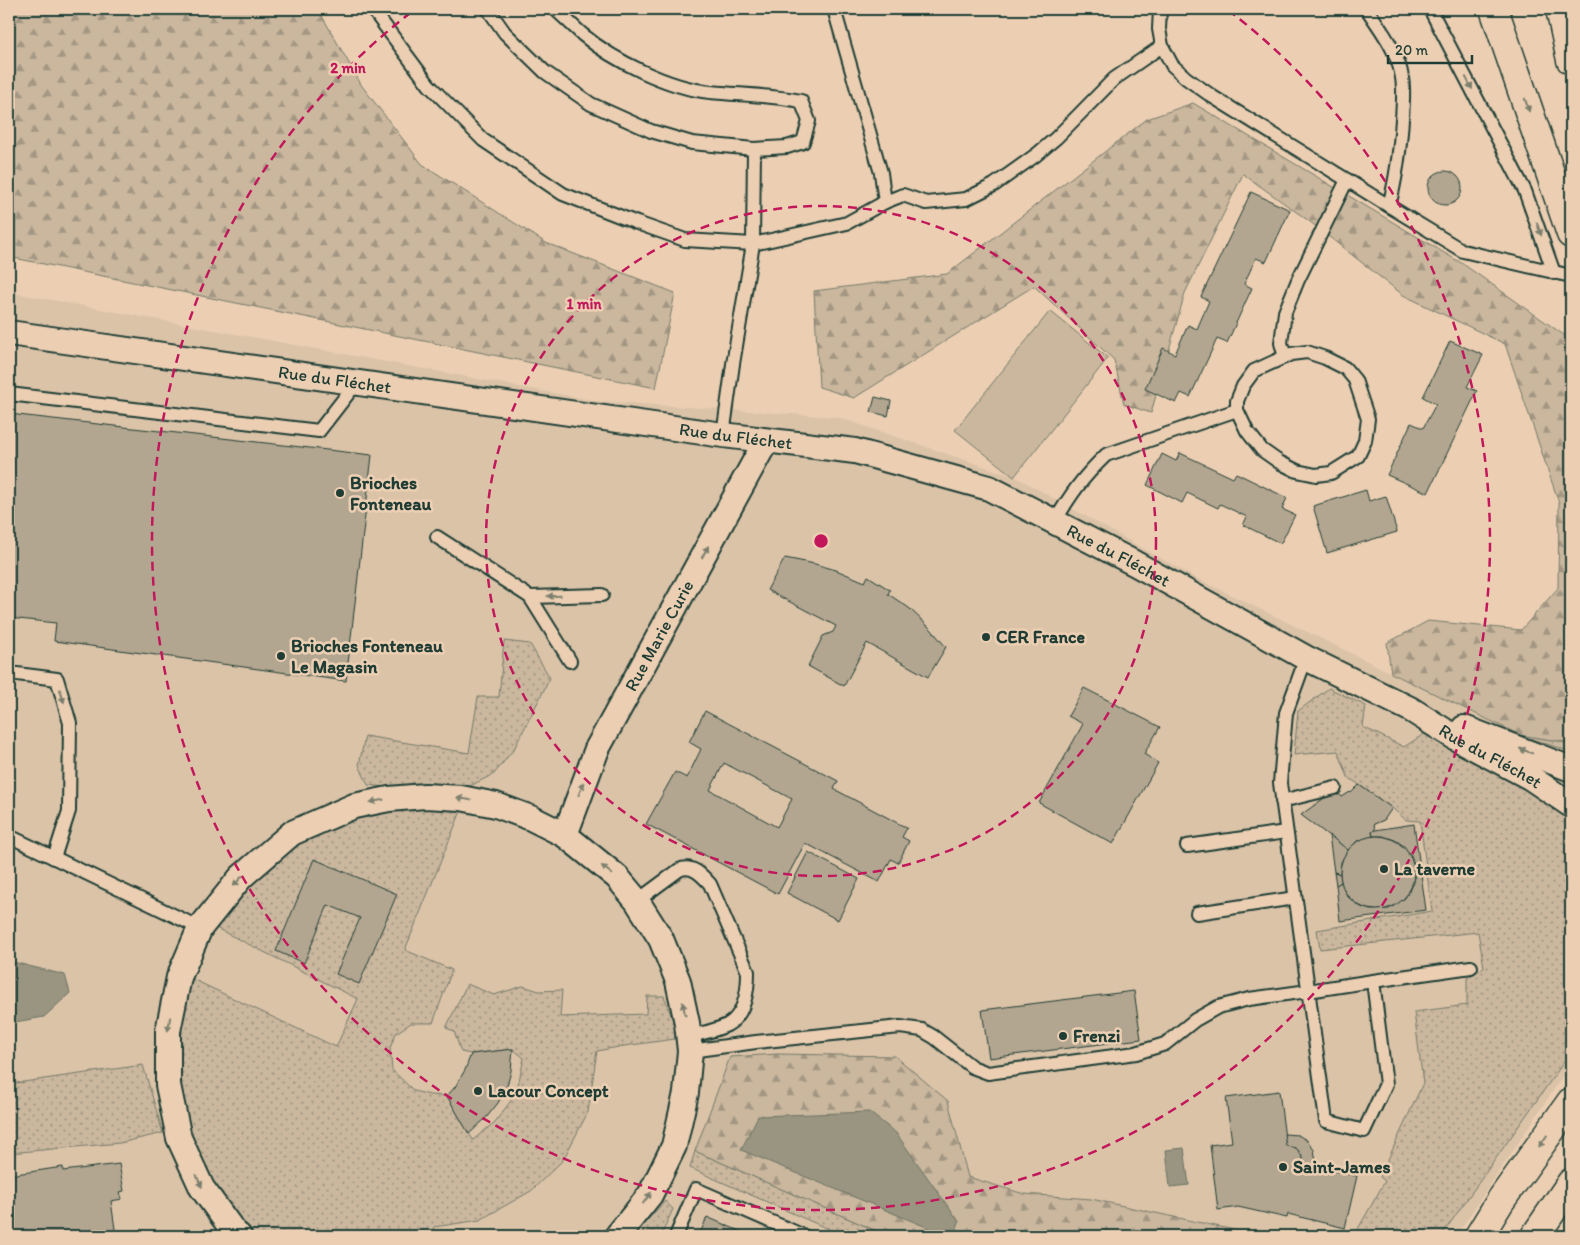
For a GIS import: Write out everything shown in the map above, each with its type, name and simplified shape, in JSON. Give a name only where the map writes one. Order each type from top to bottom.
[{"type":"highway","points":[[1494,9],[1571,234]]},
{"type":"highway","points":[[1560,9],[1571,60]]},
{"type":"highway","points":[[1479,1236],[1501,1200],[1571,1102]]},
{"type":"highway","points":[[1535,1236],[1571,1183]]},
{"type":"street","name":"Rue du Fléchet","points":[[9,332],[723,436],[855,451],[989,488],[1134,563],[1306,658],[1410,709],[1456,738],[1531,778],[1571,806]]},
{"type":"street","name":"Rue Marie Curie","points":[[565,835],[597,749],[766,441]]},
{"type":"street","name":"Rue du Fléchet","points":[[1410,709],[1571,769]]},
{"type":"street","points":[[239,1236],[234,1232],[202,1188],[179,1138],[168,1085],[168,1030],[178,977],[200,928],[241,877],[292,833],[354,806],[398,798],[425,796],[461,798],[496,805],[523,814],[565,835],[617,877],[637,901],[661,939],[678,981],[687,1023],[689,1044],[686,1093],[674,1146],[650,1195],[617,1236]]},
{"type":"lane","points":[[375,9],[376,14],[429,85],[483,140],[563,194],[685,240],[753,244],[847,223],[885,202],[903,195],[926,204],[966,199],[994,185],[1036,155],[1056,138],[1114,79],[1162,46]]},
{"type":"lane","points":[[488,9],[505,33],[544,72],[591,104],[651,130],[692,143],[754,150],[787,147],[803,142],[809,121],[801,101],[779,96],[708,92],[669,83],[619,59],[584,36],[555,9]]},
{"type":"lane","points":[[834,9],[881,173],[885,202]]},
{"type":"lane","points":[[1160,9],[1159,29],[1162,46],[1172,65],[1186,78],[1213,97],[1463,251],[1571,276]]},
{"type":"lane","points":[[1367,9],[1388,40],[1399,67],[1403,91],[1400,155],[1389,206]]},
{"type":"lane","points":[[1430,9],[1525,191],[1554,272]]},
{"type":"lane","points":[[723,436],[753,244],[754,150]]},
{"type":"lane","points":[[1286,357],[1281,342],[1285,312],[1298,280],[1347,180]]},
{"type":"lane","points":[[1307,352],[1325,358],[1344,368],[1355,380],[1368,420],[1365,441],[1358,456],[1331,473],[1316,475],[1297,471],[1279,462],[1262,450],[1247,431],[1237,410],[1237,401],[1243,386],[1254,371],[1291,354],[1307,352]]},
{"type":"lane","points":[[9,394],[319,431],[357,382]]},
{"type":"lane","points":[[1054,523],[1072,492],[1092,468],[1106,455],[1237,410]]},
{"type":"lane","points":[[437,537],[530,597],[570,661]]},
{"type":"lane","points":[[530,597],[602,595]]},
{"type":"lane","points":[[1306,658],[1286,713],[1280,783],[1282,801],[1326,1121],[1364,1131],[1386,1084],[1373,981]]},
{"type":"lane","points":[[9,673],[57,679],[70,722],[69,811],[54,858]]},
{"type":"lane","points":[[1282,801],[1335,788]]},
{"type":"lane","points":[[1186,846],[1286,832]]},
{"type":"lane","points":[[9,836],[200,928]]},
{"type":"lane","points":[[637,901],[685,867],[693,869],[710,884],[748,972],[748,986],[738,1014],[728,1024],[689,1044]]},
{"type":"lane","points":[[1197,914],[1295,898]]},
{"type":"lane","points":[[689,1044],[756,1042],[900,1027],[922,1030],[934,1036],[972,1068],[988,1073],[1136,1053],[1165,1044],[1195,1020],[1218,1007],[1249,998],[1471,967]]},
{"type":"lane","points":[[676,1236],[696,1190],[804,1236]]},
{"type":"shaded area","points":[[9,292],[597,401],[837,417],[1016,477],[1194,577],[1520,735],[1571,789],[1571,1064],[1456,1236],[9,1236]]},
{"type":"shaded area","points":[[9,961],[65,975],[70,993],[44,1017],[9,1023]]},
{"type":"shaded area","points":[[869,1112],[896,1133],[959,1222],[954,1236],[948,1236],[741,1150],[758,1116]]},
{"type":"shaded area","points":[[1184,1148],[1189,1185],[1170,1187],[1166,1150]]},
{"type":"green space","points":[[9,9],[318,9],[362,86],[422,164],[546,243],[675,293],[656,388],[9,257]]},
{"type":"green space","points":[[1193,103],[1463,264],[1571,340],[1571,743],[1520,735],[1391,673],[1387,643],[1428,621],[1521,630],[1558,588],[1559,503],[1505,344],[1403,295],[1309,221],[1243,174],[1185,293],[1151,413],[1124,404],[1114,360],[1034,286],[854,398],[819,387],[814,291],[947,274],[1147,119]]},
{"type":"green space","points":[[1050,311],[1108,358],[1014,477],[955,430]]},
{"type":"green space","points":[[504,641],[530,644],[550,678],[514,749],[494,774],[468,787],[385,787],[368,785],[359,765],[365,736],[469,753],[478,697],[499,697]]},
{"type":"green space","points":[[1329,688],[1366,706],[1363,727],[1404,747],[1424,734],[1533,791],[1571,819],[1571,1052],[1441,1236],[1354,1236],[1385,1181],[1380,1177],[1423,1083],[1414,1012],[1467,1005],[1467,978],[1484,967],[1478,932],[1320,949],[1317,930],[1432,911],[1420,821],[1406,820],[1348,777],[1338,751],[1294,755],[1298,711]]},
{"type":"green space","points":[[1520,735],[1571,743],[1571,752]]},
{"type":"green space","points":[[428,807],[461,811],[405,950],[452,970],[433,1023],[411,1023],[396,1033],[390,1048],[392,1070],[414,1091],[430,1095],[447,1096],[473,1140],[495,1122],[516,1094],[524,1058],[513,1049],[471,1054],[461,1052],[454,1031],[446,1028],[467,984],[494,995],[523,986],[539,991],[562,990],[560,1017],[646,1014],[647,996],[664,996],[675,1026],[675,1039],[597,1051],[588,1112],[563,1160],[531,1191],[480,1220],[434,1227],[430,1236],[253,1236],[226,1210],[199,1160],[182,1116],[176,1080],[178,1024],[188,977],[336,1047],[358,999],[214,927],[260,870],[306,838],[351,821],[390,810]]},
{"type":"green space","points":[[778,1054],[895,1056],[948,1101],[968,1177],[1024,1194],[1091,1199],[1262,1236],[888,1236],[695,1151],[730,1057]]},
{"type":"green space","points":[[143,1065],[163,1133],[120,1143],[9,1153],[9,1084]]},
{"type":"green space","points":[[695,1151],[888,1236],[844,1236],[690,1168]]},
{"type":"green space","points":[[665,1201],[673,1209],[661,1236],[633,1236]]},
{"type":"building","points":[[1445,171],[1457,176],[1462,188],[1457,200],[1445,205],[1433,200],[1428,188],[1433,176]]},
{"type":"building","points":[[1251,192],[1290,210],[1266,262],[1256,258],[1244,284],[1252,288],[1227,343],[1217,339],[1190,397],[1181,393],[1176,403],[1145,389],[1163,348],[1175,354],[1188,325],[1197,329],[1209,301],[1201,297]]},
{"type":"building","points":[[1450,341],[1483,355],[1467,387],[1477,391],[1428,493],[1387,475],[1411,423],[1423,428],[1436,404],[1423,397]]},
{"type":"building","points":[[875,397],[891,401],[888,416],[871,412]]},
{"type":"building","points":[[9,414],[372,455],[346,681],[54,641],[56,623],[9,618]]},
{"type":"building","points":[[1180,453],[1233,478],[1236,473],[1287,498],[1282,509],[1295,515],[1282,541],[1280,543],[1243,525],[1247,517],[1220,504],[1218,508],[1187,493],[1182,503],[1147,485],[1162,454],[1176,461]]},
{"type":"building","points":[[1366,490],[1369,501],[1386,496],[1397,532],[1327,553],[1313,506]]},
{"type":"building","points":[[785,558],[836,570],[865,582],[868,576],[890,590],[888,594],[909,608],[931,629],[946,647],[928,677],[867,643],[844,686],[808,666],[823,636],[833,632],[836,626],[767,590]]},
{"type":"building","points":[[1084,688],[1160,727],[1144,754],[1158,763],[1113,844],[1039,803],[1083,724],[1068,716]]},
{"type":"building","points":[[705,711],[838,781],[834,789],[907,828],[902,837],[909,841],[898,863],[891,859],[879,882],[805,843],[778,894],[646,824],[675,772],[687,778],[701,749],[689,742]],"holes":[[[724,763],[792,799],[777,827],[710,790]]]},
{"type":"building","points":[[1359,785],[1392,808],[1384,820],[1374,824],[1373,836],[1357,841],[1348,850],[1301,815],[1335,790],[1342,797],[1351,793]]},
{"type":"building","points":[[1414,824],[1426,910],[1340,921],[1336,885],[1341,882],[1347,896],[1361,907],[1371,910],[1389,909],[1405,898],[1414,883],[1415,875],[1414,863],[1410,854],[1404,846],[1395,840],[1383,836],[1373,836],[1372,832]]},
{"type":"building","points":[[1329,835],[1348,850],[1341,862],[1340,874],[1334,872]]},
{"type":"building","points":[[1370,836],[1384,836],[1398,842],[1408,852],[1414,866],[1412,887],[1398,904],[1384,910],[1370,910],[1356,904],[1346,894],[1340,880],[1340,866],[1346,852],[1356,842]]},
{"type":"building","points":[[808,852],[859,879],[838,920],[787,893]]},
{"type":"building","points":[[314,859],[397,894],[359,984],[336,974],[360,918],[328,905],[304,963],[276,951]]},
{"type":"building","points":[[1334,872],[1340,874],[1341,882],[1336,885]]},
{"type":"building","points":[[1134,991],[1141,1039],[989,1058],[982,1010]]},
{"type":"building","name":"Lacour Concept","points":[[513,1049],[511,1071],[507,1086],[498,1103],[469,1134],[447,1096],[465,1070],[471,1054]]},
{"type":"building","points":[[1279,1091],[1286,1146],[1298,1150],[1303,1158],[1302,1164],[1357,1176],[1345,1228],[1288,1214],[1287,1218],[1238,1207],[1218,1210],[1210,1145],[1232,1142],[1226,1098]]},
{"type":"building","points":[[1284,1134],[1298,1135],[1308,1141],[1314,1150],[1316,1161],[1314,1166],[1302,1164],[1303,1158],[1298,1150],[1286,1146]]},
{"type":"building","points":[[119,1164],[124,1191],[120,1192],[122,1199],[111,1201],[116,1236],[9,1236],[9,1175],[63,1167],[63,1171]]},
{"type":"building","points":[[707,1217],[751,1236],[699,1236]]},
{"type":"place","name":"Brioches Fonteneau","points":[[340,493]]},
{"type":"place","name":"CER France","points":[[986,637]]},
{"type":"place","name":"Brioches Fonteneau Le Magasin","points":[[281,656]]},
{"type":"place","name":"La taverne","points":[[1384,869]]},
{"type":"place","name":"Frenzi","points":[[1063,1036]]},
{"type":"place","name":"Lacour Concept","points":[[478,1091]]},
{"type":"place","name":"Saint-James","points":[[1283,1167]]}]
